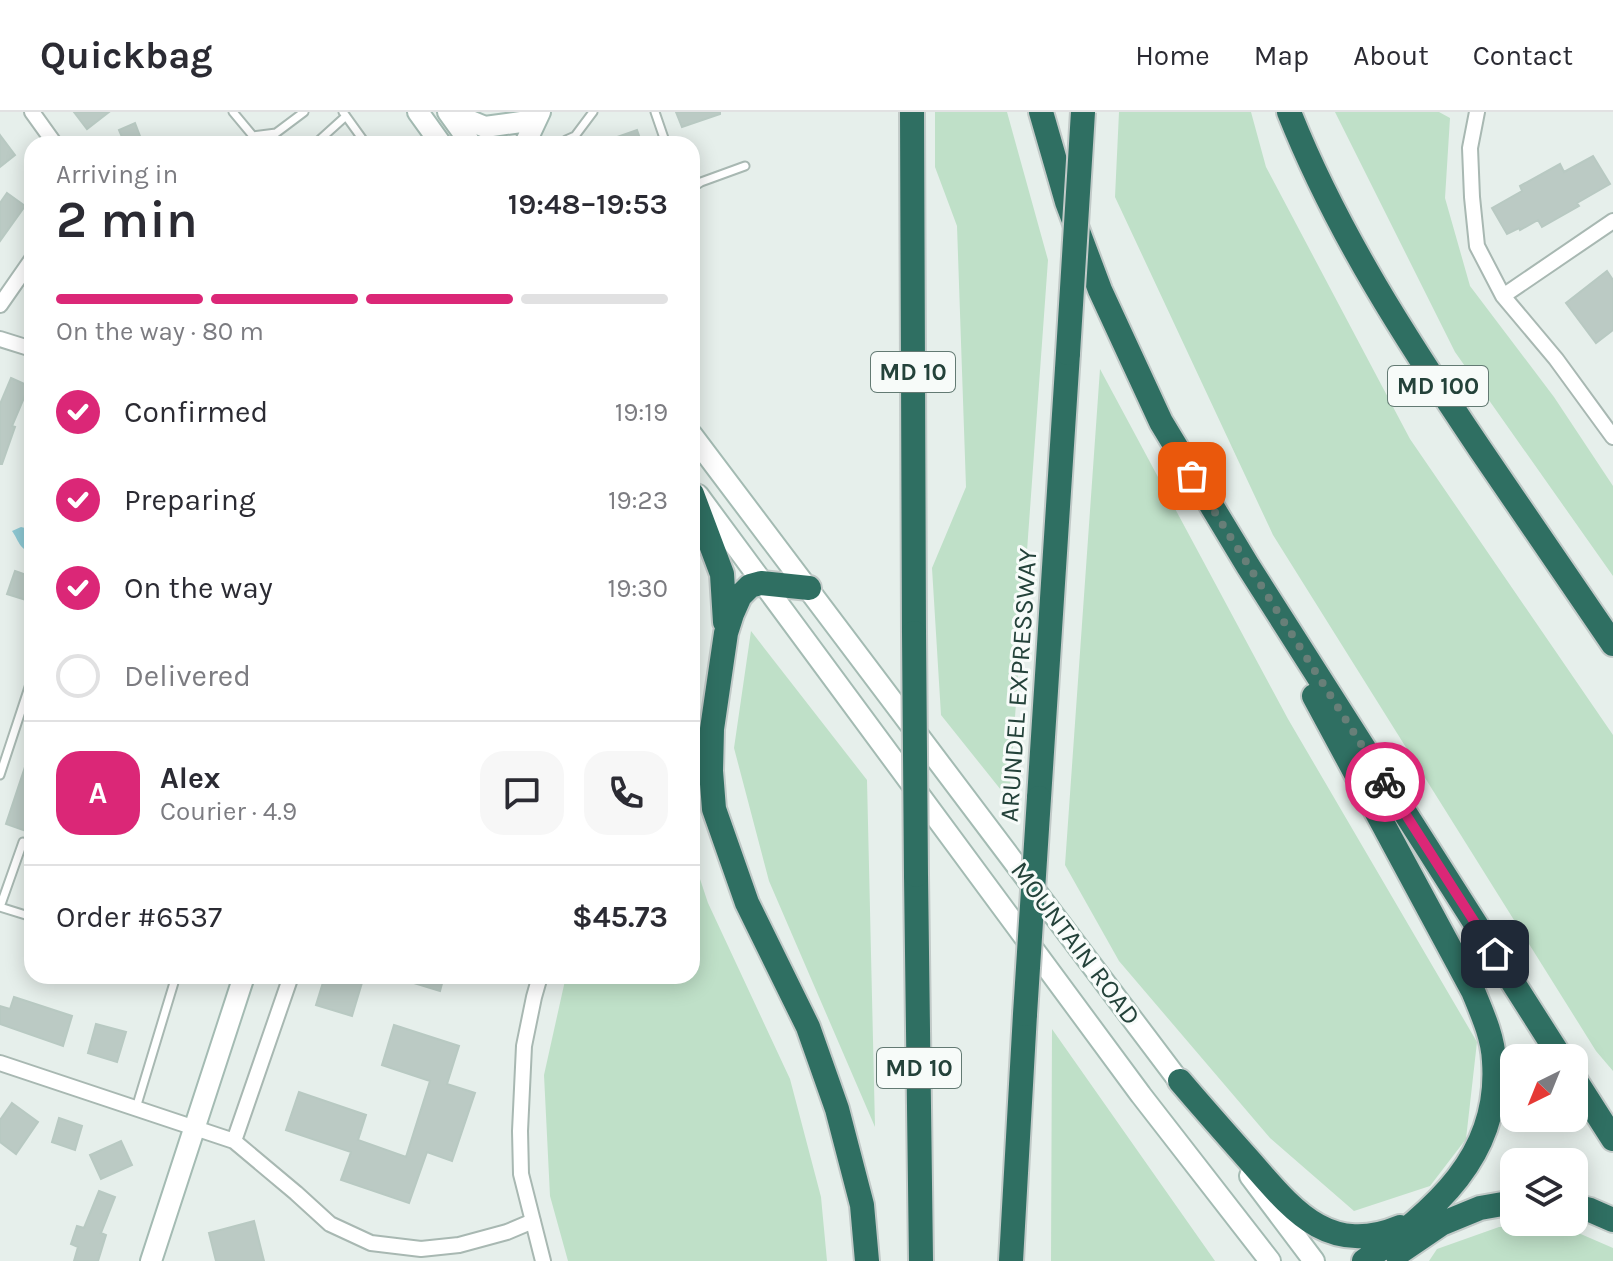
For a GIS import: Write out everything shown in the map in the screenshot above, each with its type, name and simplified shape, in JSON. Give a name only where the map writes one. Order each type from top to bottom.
[{"type":"highway","name":"MD 10","points":[[912,112],[921,1261]]},
{"type":"highway","points":[[1041,112],[1067,202],[1100,290],[1161,422],[1248,566],[1552,1044]]},
{"type":"highway","name":"ARUNDEL EXPRESSWAY","points":[[1011,1261],[1083,112]]},
{"type":"highway","name":"MD 100","points":[[1289,112],[1327,198],[1377,290],[1437,385],[1613,644]]},
{"type":"highway","points":[[700,515],[722,574],[726,633]]},
{"type":"highway","points":[[1248,566],[1333,734],[1473,991],[1488,1029],[1494,1059],[1494,1093],[1488,1123],[1475,1155],[1403,1261]]},
{"type":"highway","points":[[809,588],[761,583],[750,586],[740,596],[732,614],[726,633],[712,729],[714,809],[747,903],[808,1027],[837,1109],[862,1205],[867,1261]]},
{"type":"highway","points":[[1180,1081],[1287,1203],[1311,1223],[1338,1235],[1369,1237],[1435,1217],[1500,1204]]},
{"type":"highway","points":[[1588,1100],[1613,1139]]},
{"type":"highway","points":[[1588,1210],[1613,1220]]},
{"type":"highway","points":[[1364,1261],[1435,1217]]},
{"type":"highway","points":[[1387,1261],[1435,1217]]},
{"type":"main road","points":[[418,112],[435,136]]},
{"type":"main road","points":[[448,112],[485,127],[537,116]]},
{"type":"main road","points":[[448,112],[465,136]]},
{"type":"main road","points":[[528,136],[537,116]]},
{"type":"main road","name":"MOUNTAIN ROAD","points":[[700,445],[1314,1261]]},
{"type":"main road","name":"MOUNTAIN ROAD","points":[[700,498],[1141,1095],[1270,1261]]},
{"type":"main road","points":[[151,1261],[195,1128],[234,984]]},
{"type":"street","points":[[32,112],[49,136]]},
{"type":"street","points":[[1477,112],[1470,148],[1477,246],[1503,296],[1556,359],[1613,437]]},
{"type":"street","points":[[1503,296],[1613,221]]},
{"type":"street","points":[[0,305],[24,270]]},
{"type":"street","points":[[0,339],[24,346]]},
{"type":"street","points":[[234,1141],[288,984]]},
{"type":"street","points":[[538,984],[524,1046],[521,1174],[543,1261]]},
{"type":"street","points":[[0,1063],[234,1141],[330,1224],[371,1243],[421,1249],[459,1245],[507,1232],[533,1221]]},
{"type":"lane","points":[[233,112],[253,136],[276,133],[304,112]]},
{"type":"lane","points":[[575,136],[593,112]]},
{"type":"lane","points":[[655,112],[663,136]]},
{"type":"lane","points":[[323,136],[344,114],[360,136]]},
{"type":"lane","points":[[700,183],[745,166]]},
{"type":"lane","points":[[0,775],[24,702]]},
{"type":"lane","points":[[24,842],[0,907],[24,914]]},
{"type":"lane","points":[[136,1108],[174,984]]},
{"type":"green space","points":[[935,112],[1007,112],[1048,260],[1009,800],[941,715],[932,568],[966,487],[957,226],[935,167]]},
{"type":"green space","points":[[1119,112],[1251,112],[1266,167],[1410,439],[1613,735],[1613,1071],[1596,1051],[1273,535],[1115,197]]},
{"type":"green space","points":[[1335,112],[1439,112],[1450,118],[1445,198],[1470,286],[1554,397],[1613,486],[1613,576],[1455,352]]},
{"type":"green space","points":[[1100,369],[1288,719],[1477,1042],[1466,1139],[1430,1186],[1354,1211],[1270,1138],[1119,961],[1065,865]]},
{"type":"green space","points":[[751,631],[867,780],[875,1127],[769,881],[734,748]]},
{"type":"green space","points":[[700,879],[708,903],[790,1079],[821,1197],[827,1261],[568,1261],[550,1196],[544,1075],[564,984],[700,984]]},
{"type":"green space","points":[[1052,1029],[1215,1261],[1051,1261]]},
{"type":"green space","points":[[1499,1227],[1500,1236],[1585,1236],[1613,1248],[1613,1261],[1429,1261],[1437,1249]]},
{"type":"water","points":[[24,528],[24,548],[22,547],[12,531]]},
{"type":"building","points":[[74,112],[109,112],[87,129]]},
{"type":"building","points":[[676,112],[720,112],[720,114],[682,127]]},
{"type":"building","points":[[135,123],[140,136],[122,136],[119,130]]},
{"type":"building","points":[[637,130],[639,136],[620,136]]},
{"type":"building","points":[[0,135],[15,155],[0,167]]},
{"type":"building","points":[[1593,156],[1610,184],[1542,227],[1538,220],[1507,234],[1492,208],[1522,191],[1520,186],[1560,164],[1564,172]]},
{"type":"building","points":[[7,193],[24,207],[0,241],[0,203]]},
{"type":"building","points":[[1607,271],[1613,280],[1613,330],[1596,343],[1566,303]]},
{"type":"building","points":[[11,378],[24,384],[24,398],[12,426],[15,427],[2,464],[0,464],[0,404]]},
{"type":"building","points":[[15,571],[24,574],[24,599],[7,594]]},
{"type":"building","points":[[24,770],[24,830],[6,824]]},
{"type":"building","points":[[323,984],[362,984],[352,1016],[316,1005]]},
{"type":"building","points":[[417,984],[442,984],[440,991]]},
{"type":"building","points":[[14,997],[72,1016],[63,1046],[0,1024],[0,1006],[10,1009]]},
{"type":"building","points":[[96,1024],[126,1032],[117,1062],[88,1053]]},
{"type":"building","points":[[394,1025],[459,1046],[447,1084],[475,1093],[452,1161],[427,1152],[409,1203],[341,1180],[351,1152],[286,1130],[299,1092],[366,1115],[358,1140],[406,1157],[430,1081],[382,1065]]},
{"type":"building","points":[[12,1103],[38,1122],[16,1154],[0,1142],[0,1120]]},
{"type":"building","points":[[59,1118],[82,1126],[75,1150],[52,1142]]},
{"type":"building","points":[[121,1141],[132,1165],[101,1179],[90,1155]]},
{"type":"building","points":[[99,1191],[115,1197],[101,1233],[106,1235],[98,1261],[74,1261],[78,1247],[71,1244],[77,1226],[84,1228]]},
{"type":"building","points":[[254,1221],[264,1261],[216,1261],[209,1233]]},
{"type":"way so far","points":[[1192,476],[1385,782]]},
{"type":"route","points":[[1385,782],[1495,954]]}]
